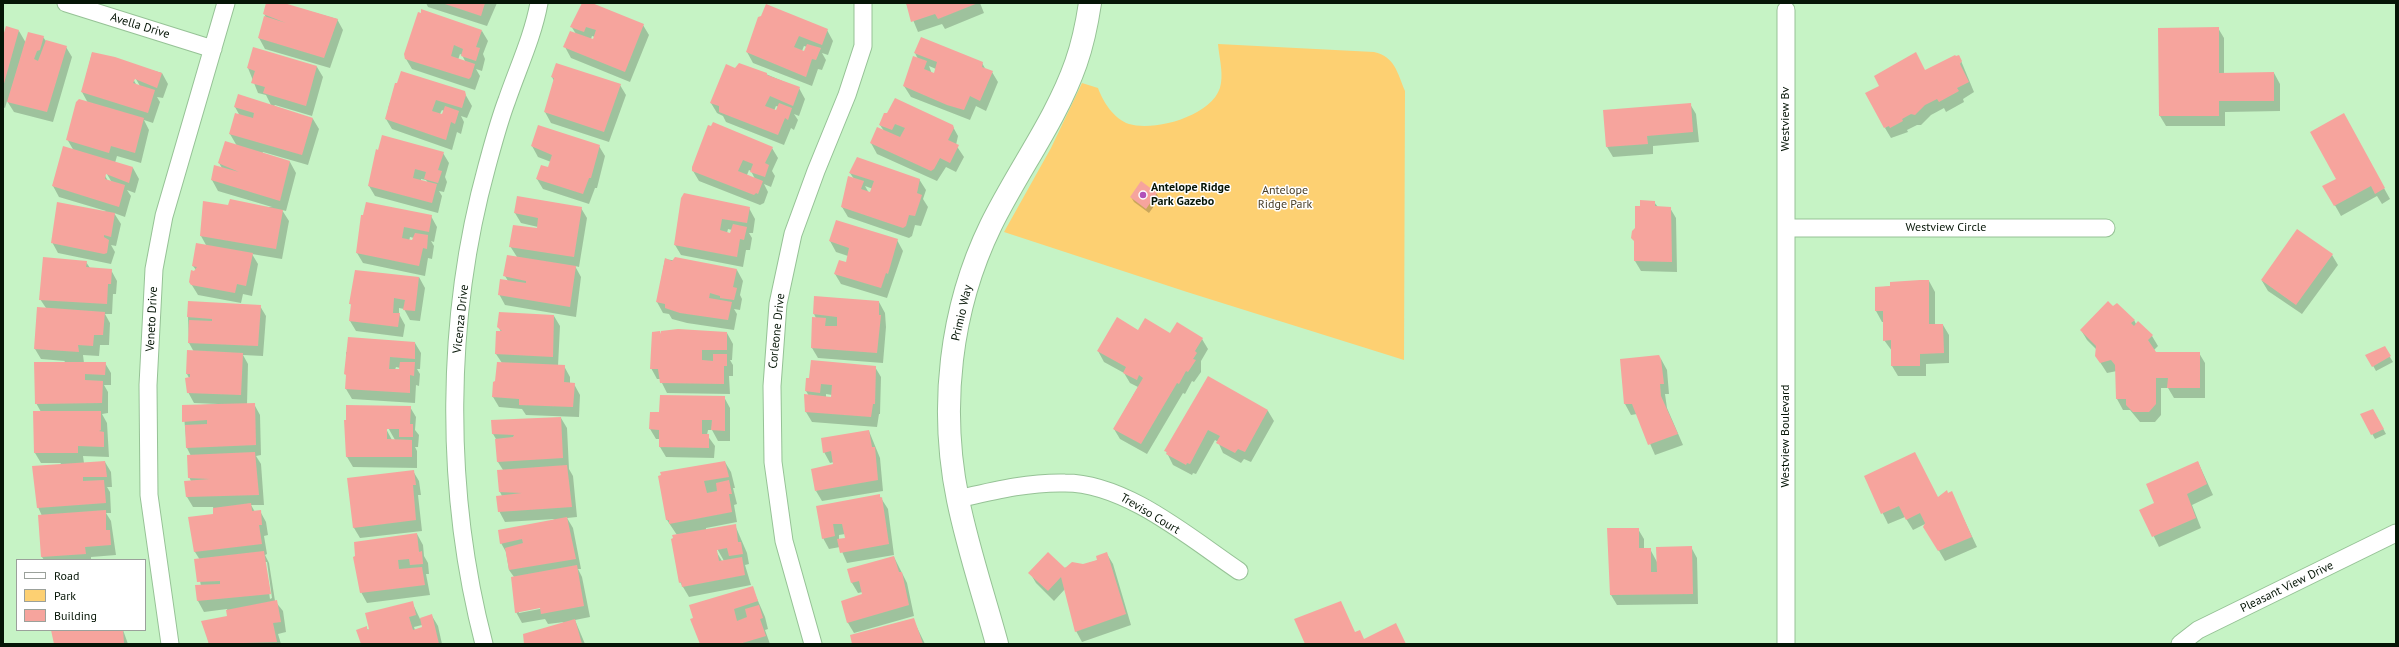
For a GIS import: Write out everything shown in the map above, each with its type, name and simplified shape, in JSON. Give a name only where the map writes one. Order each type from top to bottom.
[{"type":"street","name":"Avella Drive","points":[[66,3],[214,49]]},
{"type":"street","name":"Veneto Drive","points":[[170,644],[149,495],[148,385],[154,269],[164,216],[214,49],[226,3]]},
{"type":"street","name":"Vicenza Drive","points":[[484,644],[469,570],[460,503],[456,435],[456,382],[462,300],[472,233],[487,167],[506,102],[536,22],[539,3]]},
{"type":"street","name":"Corleone Drive","points":[[813,644],[784,541],[773,462],[772,386],[778,304],[793,234],[816,171],[847,95],[863,46],[863,3]]},
{"type":"street","name":"Primio Way","points":[[998,644],[958,500],[950,448],[949,391],[960,313],[973,270],[992,225],[1068,82],[1082,45],[1090,3]]},
{"type":"street","name":"Westview Bv","points":[[1786,10],[1786,228]]},
{"type":"street","name":"Westview Circle","points":[[1786,228],[2106,228]]},
{"type":"street","name":"Westview Boulevard","points":[[1786,228],[1786,644]]},
{"type":"street","name":"Treviso Court","points":[[958,500],[999,490],[1047,483],[1078,484],[1110,490],[1135,502],[1239,571]]},
{"type":"street","name":"Pleasant View Drive","points":[[2180,644],[2198,630],[2396,533]]},
{"type":"green space","name":"Antelope Ridge Park","points":[[1218,44],[1374,52],[1387,58],[1394,66],[1405,91],[1404,360],[1187,292],[1004,232],[1051,148],[1082,83],[1098,88],[1110,109],[1124,122],[1140,126],[1168,123],[1197,112],[1209,104],[1217,94],[1221,83]]},
{"type":"building","points":[[266,3],[284,3],[338,19],[324,58],[258,38],[264,16],[286,23],[263,14]]},
{"type":"building","points":[[442,3],[485,3],[481,16]]},
{"type":"building","points":[[582,3],[592,3],[644,24],[625,72],[563,47],[570,31],[593,39],[596,30],[586,27],[584,32],[570,27]]},
{"type":"building","points":[[906,3],[978,3],[938,19],[935,14],[911,22]]},
{"type":"building","points":[[766,4],[828,29],[822,45],[799,36],[794,47],[804,51],[807,44],[821,48],[816,60],[812,59],[806,77],[746,52],[758,17],[761,16]]},
{"type":"building","points":[[421,9],[482,30],[476,47],[480,48],[476,61],[461,56],[463,49],[454,45],[451,56],[475,64],[469,79],[405,59],[404,54],[418,12],[421,13]]},
{"type":"building","points":[[6,26],[19,30],[3,87],[3,36]]},
{"type":"building","points":[[2219,27],[2219,73],[2274,72],[2274,101],[2219,101],[2219,116],[2159,116],[2158,28]]},
{"type":"building","points":[[28,32],[44,36],[40,50],[37,51],[34,59],[38,61],[46,40],[67,46],[47,112],[7,102]]},
{"type":"building","points":[[921,37],[983,62],[982,67],[993,71],[980,101],[970,96],[964,110],[947,105],[903,86],[913,56],[927,61],[924,69],[934,73],[937,62],[914,53]]},
{"type":"building","points":[[253,47],[317,66],[306,106],[263,93],[265,87],[251,83],[255,71],[247,68]]},
{"type":"building","points":[[92,52],[115,57],[162,73],[157,88],[135,79],[133,83],[155,90],[148,113],[81,92]]},
{"type":"building","points":[[1916,52],[1925,70],[1955,55],[1959,55],[1962,61],[1960,64],[1969,82],[1957,88],[1959,91],[1939,102],[1937,99],[1925,105],[1915,115],[1911,114],[1902,119],[1903,121],[1890,128],[1889,126],[1884,128],[1865,93],[1879,86],[1874,76]]},
{"type":"building","points":[[556,63],[621,84],[604,132],[544,112],[554,78],[551,77]]},
{"type":"building","points":[[739,63],[800,87],[793,106],[770,96],[765,106],[776,110],[779,103],[792,108],[788,120],[785,118],[778,135],[719,112],[719,106],[710,103],[726,64],[735,68]]},
{"type":"building","points":[[401,71],[465,91],[466,95],[462,108],[436,100],[432,111],[442,114],[445,106],[459,111],[455,124],[451,122],[446,140],[385,119],[395,83],[397,83]]},
{"type":"building","points":[[238,94],[313,118],[302,155],[229,134],[235,113],[253,118],[254,113],[234,107]]},
{"type":"building","points":[[895,98],[953,125],[954,128],[948,140],[959,145],[950,163],[940,158],[934,169],[931,171],[870,143],[877,127],[900,137],[905,128],[895,124],[892,130],[879,125],[884,113],[887,113]]},
{"type":"building","points":[[79,99],[144,118],[135,153],[111,146],[109,153],[66,140],[76,102]]},
{"type":"building","points":[[1691,103],[1693,132],[1647,136],[1648,144],[1606,147],[1603,110]]},
{"type":"building","points":[[2344,113],[2385,188],[2375,194],[2371,186],[2334,206],[2322,186],[2336,179],[2310,132]]},
{"type":"building","points":[[713,122],[773,147],[765,163],[769,165],[765,177],[750,172],[753,164],[743,160],[738,171],[763,181],[758,194],[756,193],[754,195],[692,171],[692,167],[708,125],[711,126]]},
{"type":"building","points":[[538,125],[600,145],[591,178],[589,178],[583,194],[536,179],[541,165],[548,167],[552,155],[531,146]]},
{"type":"building","points":[[382,135],[444,152],[438,170],[442,171],[438,183],[424,179],[426,172],[415,169],[413,178],[437,184],[432,203],[368,186],[376,149],[378,150]]},
{"type":"building","points":[[225,141],[290,161],[280,201],[211,180],[214,165],[239,172],[218,163]]},
{"type":"building","points":[[63,146],[133,167],[129,183],[106,174],[105,179],[125,185],[119,207],[52,186]]},
{"type":"building","points":[[857,157],[920,179],[917,193],[922,195],[915,216],[909,215],[906,226],[903,228],[841,207],[848,176],[864,181],[861,189],[870,192],[874,181],[849,173]]},
{"type":"building","name":"Antelope Ridge Park Gazebo","points":[[1141,181],[1157,193],[1146,209],[1130,197]]},
{"type":"building","points":[[684,193],[750,207],[747,223],[722,219],[720,230],[730,233],[733,224],[747,227],[744,240],[740,239],[737,257],[674,245],[681,198]]},
{"type":"building","points":[[517,196],[582,207],[574,257],[509,247],[513,225],[537,228],[538,218],[514,213]]},
{"type":"building","points":[[230,199],[283,210],[276,249],[200,236],[203,201],[228,205]]},
{"type":"building","points":[[1640,200],[1655,201],[1655,206],[1671,207],[1672,262],[1634,261],[1634,241],[1631,238],[1632,231],[1635,228],[1635,206],[1640,206]]},
{"type":"building","points":[[57,202],[115,213],[111,237],[104,235],[104,237],[109,240],[107,253],[104,254],[51,243]]},
{"type":"building","points":[[366,202],[432,215],[429,232],[404,227],[402,238],[412,240],[415,233],[428,235],[427,249],[423,248],[419,266],[356,253],[361,215],[363,215]]},
{"type":"building","points":[[836,220],[898,239],[888,274],[886,273],[881,288],[834,274],[839,260],[846,262],[849,248],[829,241]]},
{"type":"building","points":[[2297,229],[2333,254],[2296,305],[2261,280]]},
{"type":"building","points":[[196,243],[253,253],[246,286],[237,284],[235,293],[191,285],[189,282],[191,270],[194,271],[197,267],[192,266]]},
{"type":"building","points":[[507,255],[576,266],[570,307],[498,295],[500,279],[526,283],[526,281],[503,276]]},
{"type":"building","points":[[43,257],[87,261],[86,267],[112,269],[111,284],[108,284],[107,304],[39,300]]},
{"type":"building","points":[[675,257],[737,269],[733,287],[737,288],[734,300],[720,298],[720,296],[710,293],[709,298],[732,302],[728,320],[680,313],[665,308],[665,304],[656,302],[665,258],[672,261]]},
{"type":"building","points":[[355,270],[419,277],[415,311],[403,310],[405,300],[394,298],[393,313],[400,313],[398,327],[349,321],[351,304],[349,304]]},
{"type":"building","points":[[1929,280],[1929,324],[1943,324],[1944,353],[1920,354],[1920,366],[1891,366],[1891,340],[1883,341],[1883,311],[1875,311],[1875,287],[1890,286],[1890,282]]},
{"type":"building","points":[[814,296],[879,301],[879,315],[881,315],[877,353],[811,348],[812,317],[826,318],[825,326],[837,326],[837,317],[813,314]]},
{"type":"building","points":[[188,301],[261,305],[258,346],[188,343],[189,320],[212,321],[212,319],[187,317]]},
{"type":"building","points":[[2108,301],[2113,306],[2117,303],[2135,320],[2131,323],[2134,326],[2138,321],[2153,335],[2148,340],[2156,352],[2200,352],[2200,388],[2167,388],[2168,378],[2156,378],[2156,404],[2149,412],[2133,412],[2126,405],[2126,399],[2116,399],[2115,365],[2111,360],[2100,363],[2095,356],[2096,346],[2080,330]]},
{"type":"building","points":[[37,307],[105,312],[103,335],[94,335],[93,346],[78,345],[79,352],[34,349]]},
{"type":"building","points":[[499,312],[554,315],[553,357],[495,354],[496,331],[502,331],[497,327]]},
{"type":"building","points":[[1117,317],[1138,330],[1145,318],[1170,333],[1177,322],[1203,338],[1195,351],[1197,353],[1193,359],[1196,360],[1188,372],[1186,371],[1179,384],[1177,383],[1141,444],[1113,429],[1143,378],[1139,375],[1137,380],[1123,373],[1126,367],[1097,351]]},
{"type":"building","points":[[678,329],[727,332],[727,350],[702,350],[702,360],[713,361],[713,354],[727,354],[727,366],[724,366],[724,384],[660,383],[658,369],[650,369],[652,332],[660,331],[661,334],[661,331]]},
{"type":"building","points":[[348,337],[415,342],[415,359],[390,357],[389,369],[399,369],[400,362],[415,362],[414,376],[410,375],[410,393],[345,389],[346,375],[344,374]]},
{"type":"building","points":[[2385,346],[2391,356],[2372,367],[2365,355]]},
{"type":"building","points":[[187,350],[243,353],[241,395],[187,393],[185,378],[190,377],[190,374],[186,374]]},
{"type":"building","points":[[1659,355],[1661,359],[1664,384],[1660,384],[1661,396],[1678,434],[1648,445],[1632,404],[1624,404],[1620,359]]},
{"type":"building","points":[[811,360],[876,366],[875,404],[873,404],[871,417],[805,412],[804,394],[831,397],[832,385],[821,384],[820,393],[805,391],[806,378],[809,378]]},
{"type":"building","points":[[34,362],[106,362],[105,375],[85,374],[85,380],[103,381],[102,403],[35,404]]},
{"type":"building","points":[[497,362],[565,365],[564,382],[575,383],[573,407],[519,405],[519,399],[492,397]]},
{"type":"building","points":[[1208,376],[1268,410],[1245,452],[1238,449],[1235,453],[1216,443],[1220,436],[1208,430],[1190,464],[1187,463],[1186,465],[1166,454],[1167,452],[1164,451]]},
{"type":"building","points":[[660,395],[725,396],[725,431],[711,430],[712,420],[702,420],[702,434],[709,434],[709,448],[659,447],[659,430],[649,429],[650,412],[659,412]]},
{"type":"building","points":[[255,403],[256,445],[186,448],[185,425],[207,424],[207,420],[182,422],[182,405]]},
{"type":"building","points":[[346,405],[411,406],[410,424],[413,424],[413,437],[399,437],[399,429],[387,429],[387,439],[412,440],[412,457],[346,457],[344,420],[346,420]]},
{"type":"building","points":[[2373,409],[2384,429],[2371,435],[2360,414]]},
{"type":"building","points":[[33,411],[101,411],[101,430],[99,431],[104,432],[104,447],[78,446],[78,453],[34,453]]},
{"type":"building","points":[[561,417],[563,458],[497,462],[495,439],[513,437],[514,435],[492,434],[491,420]]},
{"type":"building","points":[[869,430],[872,447],[875,447],[878,480],[815,491],[811,469],[833,464],[831,451],[823,453],[821,438]]},
{"type":"building","points":[[255,452],[259,495],[186,497],[184,481],[210,479],[188,478],[187,455]]},
{"type":"building","points":[[1915,452],[1938,497],[1947,490],[1948,493],[1952,491],[1972,537],[1938,551],[1923,527],[1925,523],[1920,513],[1906,520],[1899,506],[1881,514],[1864,476]]},
{"type":"building","points":[[105,461],[107,477],[83,477],[83,481],[104,480],[106,503],[37,508],[32,466]]},
{"type":"building","points":[[725,461],[729,477],[704,481],[707,493],[717,491],[716,483],[729,480],[732,494],[729,494],[732,512],[669,524],[669,520],[666,520],[658,476],[661,475],[660,472]]},
{"type":"building","points":[[2198,461],[2207,484],[2187,494],[2196,518],[2152,537],[2139,510],[2154,503],[2146,484]]},
{"type":"building","points":[[567,465],[572,507],[498,512],[496,496],[522,493],[499,492],[497,470]]},
{"type":"building","points":[[414,470],[416,485],[413,485],[416,520],[353,528],[347,478]]},
{"type":"building","points":[[880,494],[880,498],[882,497],[889,544],[840,553],[837,539],[845,538],[842,524],[833,524],[835,536],[822,539],[816,506]]},
{"type":"building","points":[[251,503],[252,511],[261,510],[262,525],[259,525],[262,544],[194,552],[188,517],[213,514],[213,508]]},
{"type":"building","points":[[106,510],[106,530],[110,530],[111,545],[85,547],[86,554],[41,557],[38,515]]},
{"type":"building","points":[[567,517],[576,559],[509,570],[505,548],[523,543],[522,539],[500,544],[498,530]]},
{"type":"building","points":[[736,524],[738,542],[741,542],[743,554],[729,556],[727,548],[717,550],[719,561],[742,557],[745,575],[682,587],[681,582],[679,583],[671,539],[673,538],[672,535]]},
{"type":"building","points":[[1607,528],[1639,528],[1639,548],[1651,548],[1651,572],[1657,572],[1656,547],[1692,546],[1693,594],[1610,595]]},
{"type":"building","points":[[417,533],[419,552],[422,551],[423,564],[410,565],[409,559],[398,560],[399,569],[422,567],[425,585],[360,593],[353,557],[355,556],[354,542]]},
{"type":"building","points":[[264,551],[271,594],[197,601],[195,585],[220,584],[220,581],[197,582],[194,559]]},
{"type":"building","points":[[1048,552],[1065,568],[1072,562],[1083,564],[1097,560],[1096,556],[1107,552],[1126,614],[1075,632],[1061,577],[1048,591],[1028,573]]},
{"type":"building","points":[[894,556],[899,572],[902,572],[909,605],[847,623],[841,601],[862,594],[859,581],[851,583],[847,569]]},
{"type":"building","points":[[577,565],[584,606],[541,614],[540,608],[515,613],[511,577]]},
{"type":"building","points":[[753,586],[758,601],[734,609],[737,621],[747,617],[745,609],[759,605],[763,618],[760,619],[766,636],[739,644],[700,644],[690,619],[693,618],[689,605]]},
{"type":"building","points":[[277,600],[281,622],[273,623],[277,642],[209,644],[201,621],[227,616],[226,610]]},
{"type":"building","points":[[413,601],[416,615],[409,617],[413,630],[422,627],[420,618],[432,614],[439,644],[361,644],[356,630],[367,626],[367,630],[369,629],[365,613]]},
{"type":"building","points":[[1341,601],[1355,632],[1360,630],[1364,639],[1396,623],[1406,644],[1305,644],[1294,619]]},
{"type":"building","points":[[914,618],[923,644],[852,644],[850,635]]},
{"type":"building","points":[[575,619],[582,644],[524,644],[523,634]]},
{"type":"building","points":[[51,631],[123,631],[124,643],[54,644]]},
{"type":"place","name":"Antelope Ridge Park Gazebo","points":[[1143,195]]}]
